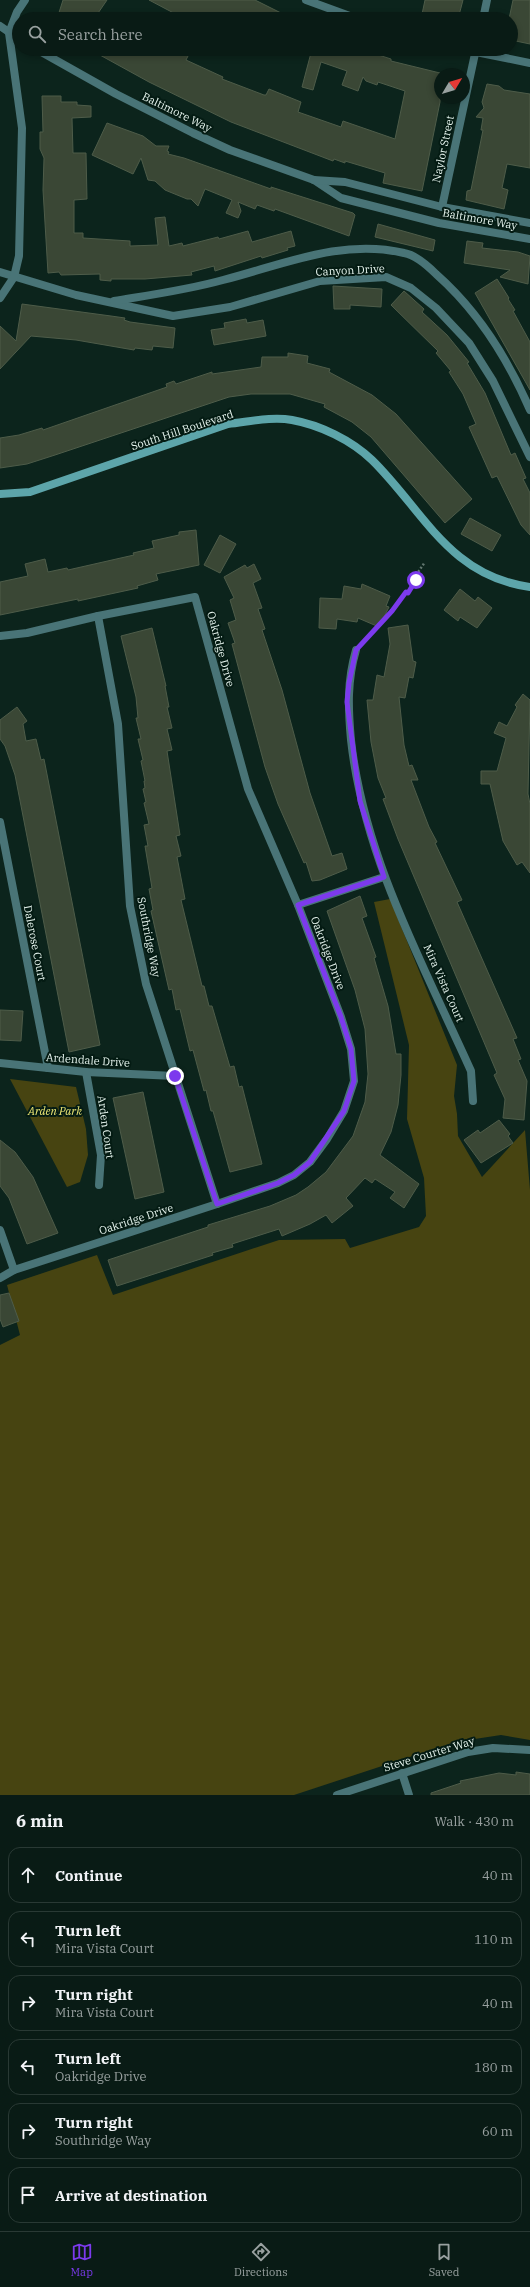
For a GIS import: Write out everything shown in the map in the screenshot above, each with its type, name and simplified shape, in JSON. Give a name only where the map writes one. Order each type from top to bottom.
[{"type":"street","points":[[17,12],[25,0]]},
{"type":"street","points":[[306,0],[339,12]]},
{"type":"street","points":[[484,12],[487,0]]},
{"type":"street","points":[[0,26],[12,36]]},
{"type":"street","points":[[12,26],[9,34],[12,56]]},
{"type":"street","points":[[0,298],[14,277],[19,256],[22,128],[12,56]]},
{"type":"street","name":"Baltimore Way","points":[[48,56],[116,94],[193,133],[230,150],[314,180],[341,198],[389,211],[472,230],[530,239]]},
{"type":"street","name":"Naylor Street","points":[[442,207],[475,56]]},
{"type":"street","points":[[498,56],[530,63]]},
{"type":"street","name":"Baltimore Way","points":[[314,180],[345,182],[442,207],[530,223]]},
{"type":"street","name":"Canyon Drive","points":[[109,302],[184,290],[225,280],[309,254],[354,250],[405,253],[426,264],[454,289],[474,313],[518,382],[530,410]]},
{"type":"street","name":"Canyon Drive","points":[[0,272],[76,295],[173,316],[230,307],[320,281],[386,278],[411,288],[430,303],[468,343],[493,381],[530,457]]},
{"type":"street","name":"South Hill Boulevard","points":[[0,494],[30,492],[228,424],[262,420],[290,419],[320,427],[371,459],[442,542],[462,560],[498,580],[530,587]]},
{"type":"street","name":"Oakridge Drive","points":[[0,636],[27,633],[98,616],[195,597],[248,790],[298,905],[341,1017],[351,1049],[354,1081],[344,1111],[310,1162],[294,1175],[278,1183],[217,1204],[14,1270],[0,1278]]},
{"type":"street","name":"Southridge Way","points":[[98,616],[118,724],[130,906],[146,984],[217,1204]]},
{"type":"street","name":"Mira Vista Court","points":[[356,650],[351,668],[347,702],[360,801],[384,877],[471,1071],[473,1101]]},
{"type":"street","name":"Dalerose Court","points":[[0,822],[48,1068]]},
{"type":"street","points":[[298,905],[384,877]]},
{"type":"street","name":"Ardendale Drive","points":[[0,1063],[86,1072],[175,1076]]},
{"type":"street","name":"Arden Court","points":[[86,1072],[102,1155],[99,1185]]},
{"type":"street","points":[[0,1230],[14,1270]]},
{"type":"street","name":"Steve Courter Way","points":[[337,1795],[480,1749],[506,1747],[530,1750]]},
{"type":"street","points":[[402,1773],[409,1795]]},
{"type":"path","points":[[356,650],[392,611],[406,592],[408,593],[416,580],[414,578],[425,562]]},
{"type":"green space","points":[[390,899],[457,1065],[454,1096],[458,1136],[482,1177],[525,1130],[530,1190],[530,1740],[501,1735],[455,1742],[294,1795],[0,1795],[0,1345],[20,1335],[7,1285],[97,1255],[113,1295],[279,1240],[345,1239],[350,1248],[419,1227],[426,1216],[424,1178],[407,1119],[409,1045],[374,902]]},
{"type":"green space","name":"Arden Park","points":[[10,1079],[76,1087],[86,1129],[88,1155],[80,1182],[67,1187]]},
{"type":"building","points":[[63,0],[107,0],[99,12],[59,12]]},
{"type":"building","points":[[149,0],[255,0],[279,12],[172,12]]},
{"type":"building","points":[[425,0],[463,0],[460,12],[422,12]]},
{"type":"building","points":[[513,0],[530,0],[530,44],[518,41],[518,12],[510,12]]},
{"type":"building","points":[[102,56],[188,56],[186,60],[223,77],[222,79],[264,95],[266,95],[269,89],[301,102],[298,112],[341,127],[343,121],[395,139],[405,91],[378,82],[377,85],[366,81],[363,77],[358,91],[342,85],[347,71],[321,62],[313,90],[302,87],[310,56],[382,56],[391,59],[391,61],[434,72],[434,104],[440,104],[422,191],[383,183],[385,173],[345,161],[345,163],[334,159],[333,161],[231,122],[149,82]]},
{"type":"building","points":[[487,84],[499,86],[504,90],[530,94],[530,168],[507,164],[502,188],[508,190],[504,209],[466,200],[467,191],[471,190],[483,130],[481,130],[483,118],[476,117],[484,108],[482,102]]},
{"type":"building","points":[[42,96],[61,96],[61,102],[77,102],[77,105],[91,106],[91,117],[72,118],[73,153],[86,153],[87,199],[74,200],[74,233],[83,233],[83,238],[130,241],[130,246],[158,245],[155,218],[165,217],[169,246],[182,243],[183,246],[218,237],[219,239],[248,231],[252,242],[291,231],[295,246],[287,248],[288,250],[262,258],[261,256],[215,271],[214,266],[191,272],[192,275],[145,279],[111,279],[111,281],[100,280],[100,274],[61,275],[59,272],[48,273],[43,190],[44,158],[40,149],[40,132],[43,132]]},
{"type":"building","points":[[107,123],[143,136],[156,146],[169,146],[167,151],[169,152],[168,154],[184,158],[271,189],[271,187],[353,213],[355,215],[349,236],[275,209],[274,211],[257,205],[255,209],[238,202],[241,211],[238,218],[226,213],[232,200],[205,189],[198,206],[191,199],[187,199],[165,190],[155,181],[148,180],[141,158],[133,174],[92,155]]},
{"type":"building","points":[[378,224],[435,240],[433,251],[375,237]]},
{"type":"building","points":[[467,241],[483,243],[482,248],[518,252],[530,256],[528,284],[500,277],[510,270],[464,263]]},
{"type":"building","points":[[497,279],[509,298],[508,299],[515,310],[513,311],[530,342],[530,390],[475,293]]},
{"type":"building","points":[[333,286],[382,289],[381,307],[350,305],[350,309],[334,309]]},
{"type":"building","points":[[404,291],[424,309],[422,312],[447,335],[469,362],[467,363],[485,393],[511,455],[515,453],[526,478],[523,479],[530,493],[530,535],[521,525],[497,476],[492,478],[469,427],[476,424],[463,394],[449,372],[451,371],[436,353],[438,351],[391,305]]},
{"type":"building","points":[[22,304],[125,318],[124,320],[130,322],[175,328],[173,348],[153,346],[152,350],[135,348],[134,350],[76,340],[31,336],[0,369],[0,326],[16,341]]},
{"type":"building","points":[[246,319],[247,323],[263,320],[266,336],[214,345],[211,330],[225,328],[224,323]]},
{"type":"building","points":[[288,353],[308,356],[307,363],[330,369],[329,372],[372,395],[396,414],[472,499],[445,523],[371,437],[352,422],[324,407],[325,404],[290,394],[251,394],[229,397],[27,464],[0,468],[0,438],[19,435],[42,428],[43,430],[167,387],[166,384],[174,381],[176,384],[212,372],[212,374],[261,367],[262,357],[288,357]]},
{"type":"building","points":[[470,518],[501,535],[492,551],[461,534]]},
{"type":"building","points":[[196,530],[199,565],[156,574],[158,580],[137,586],[138,588],[78,601],[78,599],[0,615],[0,582],[28,576],[25,564],[45,559],[48,572],[67,568],[68,570],[134,555],[133,553],[154,548],[152,541],[179,535],[179,532]]},
{"type":"building","points":[[220,535],[236,544],[220,573],[204,565]]},
{"type":"building","points":[[254,564],[261,579],[253,583],[262,608],[258,609],[265,629],[262,630],[282,690],[310,793],[332,856],[342,853],[347,869],[320,880],[312,881],[306,862],[304,863],[278,804],[265,767],[232,644],[235,643],[228,623],[236,620],[230,600],[234,598],[224,577],[245,565],[247,568]]},
{"type":"building","points":[[362,584],[390,596],[386,606],[389,607],[379,627],[358,618],[357,622],[337,619],[336,629],[319,628],[320,598],[342,599],[344,586],[361,589]]},
{"type":"building","points":[[460,589],[475,601],[478,597],[492,608],[477,628],[460,617],[458,621],[444,610]]},
{"type":"building","points":[[408,625],[413,661],[416,662],[413,678],[409,677],[405,698],[399,697],[404,745],[409,766],[412,765],[418,780],[411,780],[429,827],[437,842],[435,843],[462,900],[457,902],[517,1038],[513,1039],[521,1059],[518,1060],[527,1081],[524,1120],[503,1118],[505,1099],[494,1075],[497,1073],[398,839],[383,799],[386,798],[378,778],[371,742],[367,700],[373,700],[377,675],[384,677],[390,644],[388,628]]},
{"type":"building","points":[[152,628],[166,686],[169,707],[167,707],[172,728],[167,729],[172,750],[167,751],[180,835],[176,836],[181,856],[177,857],[185,899],[181,900],[202,986],[204,986],[209,1006],[212,1006],[230,1067],[234,1066],[239,1087],[242,1086],[262,1164],[230,1172],[213,1111],[211,1111],[206,1090],[204,1091],[193,1050],[190,1051],[180,1009],[176,1010],[172,989],[169,990],[151,911],[153,910],[149,889],[152,888],[145,846],[148,846],[144,825],[149,824],[144,803],[146,802],[143,789],[145,788],[145,781],[141,761],[143,760],[138,739],[141,739],[136,718],[138,718],[136,697],[121,636]]},
{"type":"building","points":[[523,694],[530,700],[528,794],[530,804],[530,873],[522,862],[517,865],[503,841],[490,784],[481,784],[481,771],[497,771],[506,738],[494,733],[499,722],[507,726],[517,707],[515,705]]},
{"type":"building","points":[[17,707],[27,721],[23,724],[26,741],[36,739],[41,760],[44,759],[100,1045],[69,1052],[15,775],[5,746],[0,739],[0,720]]},
{"type":"building","points":[[360,896],[367,916],[362,918],[376,957],[374,958],[388,1006],[396,1054],[401,1054],[401,1075],[398,1105],[391,1132],[380,1155],[419,1184],[404,1208],[390,1198],[395,1192],[375,1179],[372,1183],[365,1178],[346,1198],[353,1206],[332,1223],[326,1215],[310,1224],[282,1236],[279,1229],[232,1244],[233,1247],[212,1253],[213,1255],[117,1286],[108,1260],[208,1227],[208,1225],[270,1206],[296,1195],[326,1172],[353,1136],[365,1102],[368,1074],[365,1029],[355,990],[327,911]]},
{"type":"building","points":[[0,1010],[23,1011],[21,1041],[0,1040]]},
{"type":"building","points":[[143,1092],[164,1192],[135,1199],[113,1098]]},
{"type":"building","points":[[499,1120],[510,1134],[508,1136],[513,1143],[481,1163],[464,1140],[478,1130],[480,1133]]},
{"type":"building","points":[[0,1140],[15,1152],[33,1177],[58,1233],[27,1244],[9,1198],[0,1186]]},
{"type":"building","points":[[9,1293],[19,1321],[3,1327],[0,1319],[0,1295]]},
{"type":"building","points":[[516,1772],[530,1774],[530,1795],[431,1795],[431,1793],[461,1783],[460,1781],[499,1773],[516,1775]]},
{"type":"route","points":[[175,1076],[196,1144],[217,1204],[278,1183],[294,1175],[310,1162],[327,1139],[344,1111],[354,1081],[351,1049],[341,1017],[298,905],[384,877],[360,801],[347,702],[349,683],[356,650],[392,611],[406,592],[408,593],[416,580]]}]
